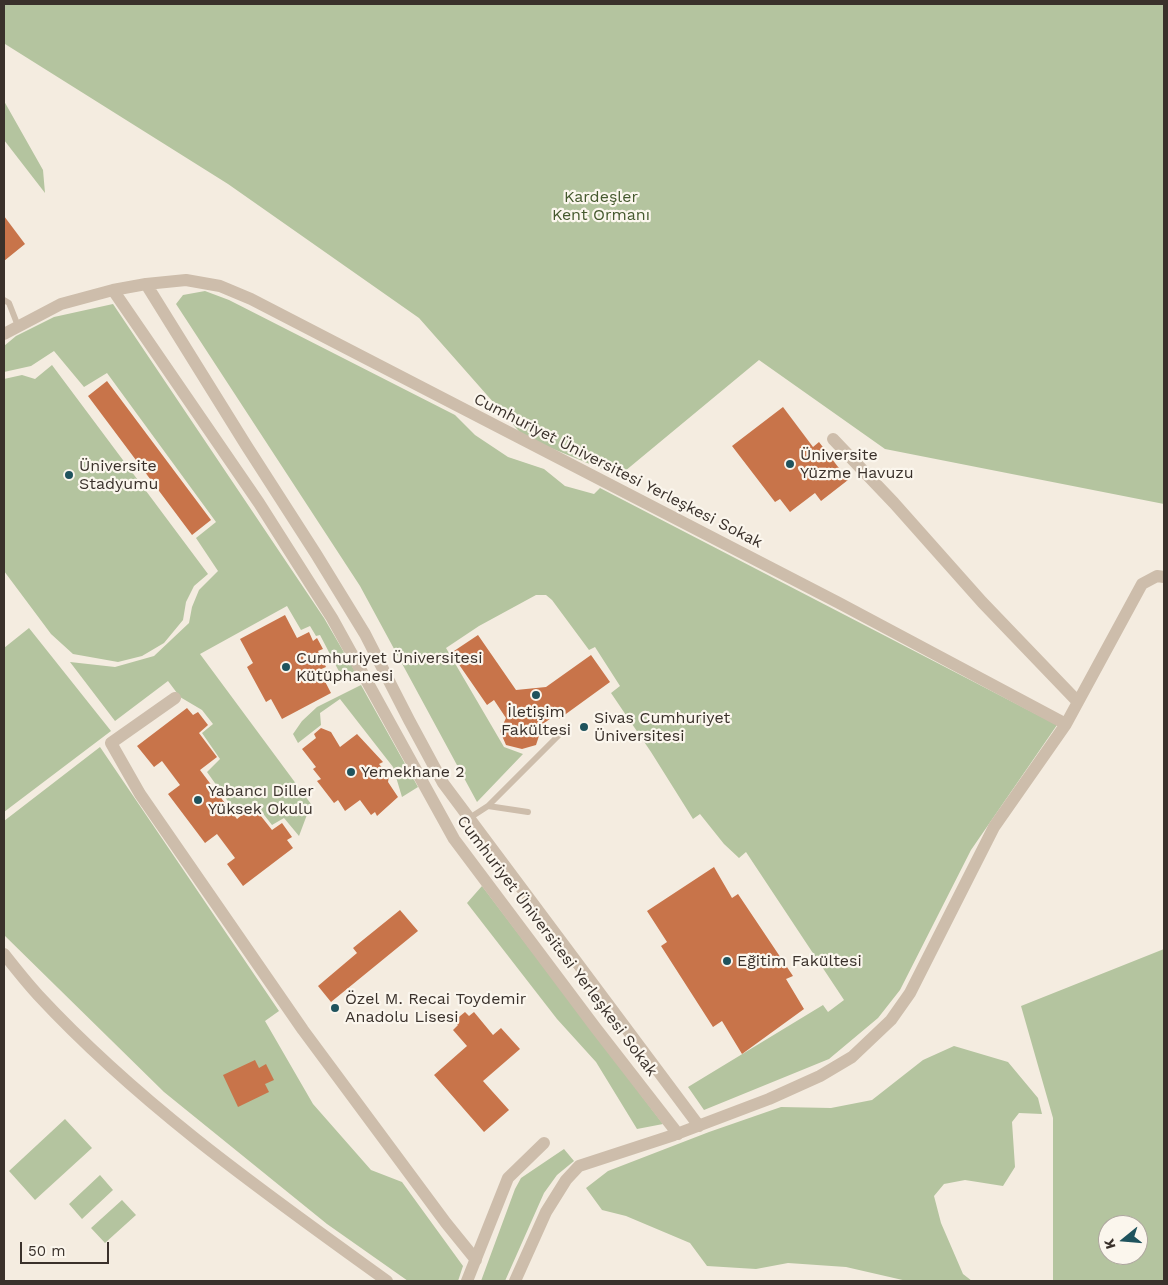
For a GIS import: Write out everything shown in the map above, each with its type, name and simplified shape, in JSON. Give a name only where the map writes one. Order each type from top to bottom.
[{"type":"street","name":"Cumhuriyet Üniversitesi Yerleşkesi Sokak","points":[[4,334],[61,304],[112,290],[186,280],[220,286],[251,299],[839,603],[1066,724]]},
{"type":"street","name":"Cumhuriyet Üniversitesi Yerleşkesi Sokak","points":[[146,284],[365,634],[408,720],[443,783],[699,1126]]},
{"type":"street","name":"Cumhuriyet Üniversitesi Yerleşkesi Sokak","points":[[112,290],[259,504],[332,618],[454,839],[678,1134]]},
{"type":"street","points":[[833,439],[894,503],[982,602],[1078,702]]},
{"type":"street","points":[[515,1281],[546,1212],[566,1180],[579,1166],[678,1134],[769,1099],[820,1076],[852,1057],[891,1020],[910,993],[994,827],[1066,724],[1142,584],[1157,576],[1164,577]]},
{"type":"street","points":[[176,698],[111,743],[140,794],[303,1030],[446,1223],[476,1260]]},
{"type":"street","points":[[4,954],[44,1001],[98,1055],[153,1105],[253,1184],[388,1281]]},
{"type":"street","points":[[4,967],[32,999],[148,1110],[248,1190],[376,1281]]},
{"type":"street","points":[[467,1281],[508,1178],[544,1142]]},
{"type":"lane","points":[[4,300],[9,303],[18,326]]},
{"type":"lane","points":[[470,817],[488,806],[567,727]]},
{"type":"lane","points":[[488,806],[528,812]]},
{"type":"green space","name":"Kardeşler Kent Ormanı","points":[[4,4],[1164,4],[1164,504],[885,449],[759,360],[619,476],[524,437],[419,318],[228,184],[5,44]]},
{"type":"green space","points":[[4,101],[43,170],[45,193],[4,140]]},
{"type":"green space","points":[[205,291],[229,300],[455,415],[475,435],[508,457],[544,469],[565,486],[594,494],[600,488],[1057,725],[971,850],[900,990],[878,1018],[829,1059],[704,1110],[688,1087],[823,1005],[828,1012],[844,1000],[746,852],[739,858],[724,844],[700,814],[693,819],[611,693],[620,686],[595,647],[589,650],[552,600],[546,595],[536,595],[479,626],[446,648],[504,747],[523,754],[477,802],[360,586],[176,304],[183,295]]},
{"type":"green space","points":[[113,304],[324,618],[356,673],[344,681],[320,635],[316,636],[310,626],[301,630],[287,606],[200,654],[311,804],[299,836],[284,818],[272,825],[254,802],[237,814],[207,772],[220,759],[202,733],[213,724],[202,710],[180,697],[168,681],[115,721],[70,662],[115,667],[154,656],[189,623],[192,607],[199,590],[218,571],[196,538],[216,522],[107,373],[84,387],[54,351],[31,366],[4,372],[4,346],[16,336],[54,317]]},
{"type":"green space","name":"Üniversite Stadyumu","points":[[52,365],[208,574],[194,586],[186,602],[183,620],[164,643],[142,656],[118,662],[73,654],[51,634],[4,571],[4,379],[22,375],[35,379]]},
{"type":"green space","points":[[29,628],[111,731],[4,812],[4,648]]},
{"type":"green space","points":[[361,685],[418,787],[402,797],[393,767],[340,699],[320,713],[321,725],[298,743],[293,734],[302,721],[317,707]]},
{"type":"green space","points":[[100,747],[279,1011],[265,1021],[313,1104],[371,1170],[402,1182],[463,1266],[458,1281],[408,1281],[327,1224],[164,1092],[4,935],[4,821]]},
{"type":"green space","points":[[482,886],[663,1124],[637,1129],[596,1062],[557,1019],[467,903]]},
{"type":"green space","points":[[1164,949],[1164,1281],[1053,1281],[1053,1118],[1021,1006]]},
{"type":"green space","points":[[954,1046],[1008,1062],[1038,1098],[1042,1114],[1019,1113],[1012,1122],[1015,1167],[1003,1186],[965,1180],[944,1184],[934,1196],[941,1223],[963,1274],[972,1281],[907,1281],[846,1267],[788,1263],[756,1269],[707,1266],[690,1243],[626,1216],[602,1210],[586,1188],[608,1171],[709,1132],[781,1107],[831,1108],[872,1100],[923,1060]]},
{"type":"green space","points":[[65,1119],[92,1148],[35,1200],[9,1171]]},
{"type":"green space","points":[[564,1149],[574,1161],[557,1175],[544,1193],[505,1281],[481,1281],[515,1189],[521,1178]]},
{"type":"green space","points":[[100,1175],[113,1190],[82,1219],[69,1204]]},
{"type":"green space","points":[[122,1200],[136,1215],[105,1243],[91,1228]]},
{"type":"building","points":[[4,216],[25,244],[4,261]]},
{"type":"building","points":[[107,381],[211,520],[192,535],[88,396]]},
{"type":"building","name":"Üniversite Yüzme Havuzu","points":[[783,407],[813,447],[819,442],[848,480],[821,501],[815,493],[790,512],[780,499],[775,502],[732,446]]},
{"type":"building","name":"Cumhuriyet Üniversitesi Kütüphanesi","points":[[285,615],[297,638],[309,632],[313,641],[317,638],[323,649],[318,651],[326,667],[319,670],[331,693],[282,719],[271,699],[266,702],[247,667],[253,663],[240,639]]},
{"type":"building","name":"İletişim Fakültesi","points":[[478,635],[516,690],[546,687],[591,655],[610,682],[559,719],[555,715],[543,724],[536,745],[522,749],[506,745],[500,731],[506,718],[494,700],[487,705],[451,653]]},
{"type":"building","name":"Yabancı Diller Yüksek Okulu","points":[[187,708],[193,715],[198,712],[208,725],[199,733],[217,757],[200,770],[237,819],[253,806],[272,830],[282,823],[292,837],[287,840],[293,848],[243,886],[227,864],[235,858],[217,834],[205,843],[168,794],[180,785],[162,761],[154,767],[137,746]]},
{"type":"building","name":"Yemekhane 2","points":[[321,728],[331,732],[340,747],[357,734],[383,762],[379,764],[389,776],[388,782],[398,797],[377,816],[375,812],[371,815],[360,800],[345,811],[338,800],[334,803],[317,781],[321,779],[313,769],[316,767],[302,749],[316,738],[314,734]]},
{"type":"building","name":"Eğitim Fakültesi","points":[[714,867],[732,898],[738,894],[793,976],[786,979],[804,1009],[742,1054],[722,1021],[713,1027],[661,946],[667,942],[647,911]]},
{"type":"building","points":[[400,910],[418,931],[331,1002],[318,986],[357,953],[353,948]]},
{"type":"building","points":[[465,1012],[469,1016],[474,1012],[493,1035],[501,1028],[520,1049],[483,1081],[509,1110],[484,1132],[434,1075],[467,1046],[453,1030],[458,1025],[454,1021]]},
{"type":"building","points":[[255,1060],[259,1068],[266,1064],[274,1080],[265,1084],[269,1092],[238,1107],[223,1075]]},
{"type":"place","name":"Üniversite Yüzme Havuzu","points":[[790,464]]},
{"type":"place","name":"Üniversite Stadyumu","points":[[69,475]]},
{"type":"place","name":"Cumhuriyet Üniversitesi Kütüphanesi","points":[[286,667]]},
{"type":"place","name":"İletişim Fakültesi","points":[[536,695]]},
{"type":"place","name":"Sivas Cumhuriyet Üniversitesi","points":[[584,727]]},
{"type":"place","name":"Yemekhane 2","points":[[351,772]]},
{"type":"place","name":"Yabancı Diller Yüksek Okulu","points":[[198,800]]},
{"type":"place","name":"Eğitim Fakültesi","points":[[727,961]]},
{"type":"place","name":"Özel M. Recai Toydemir Anadolu Lisesi","points":[[335,1008]]}]
